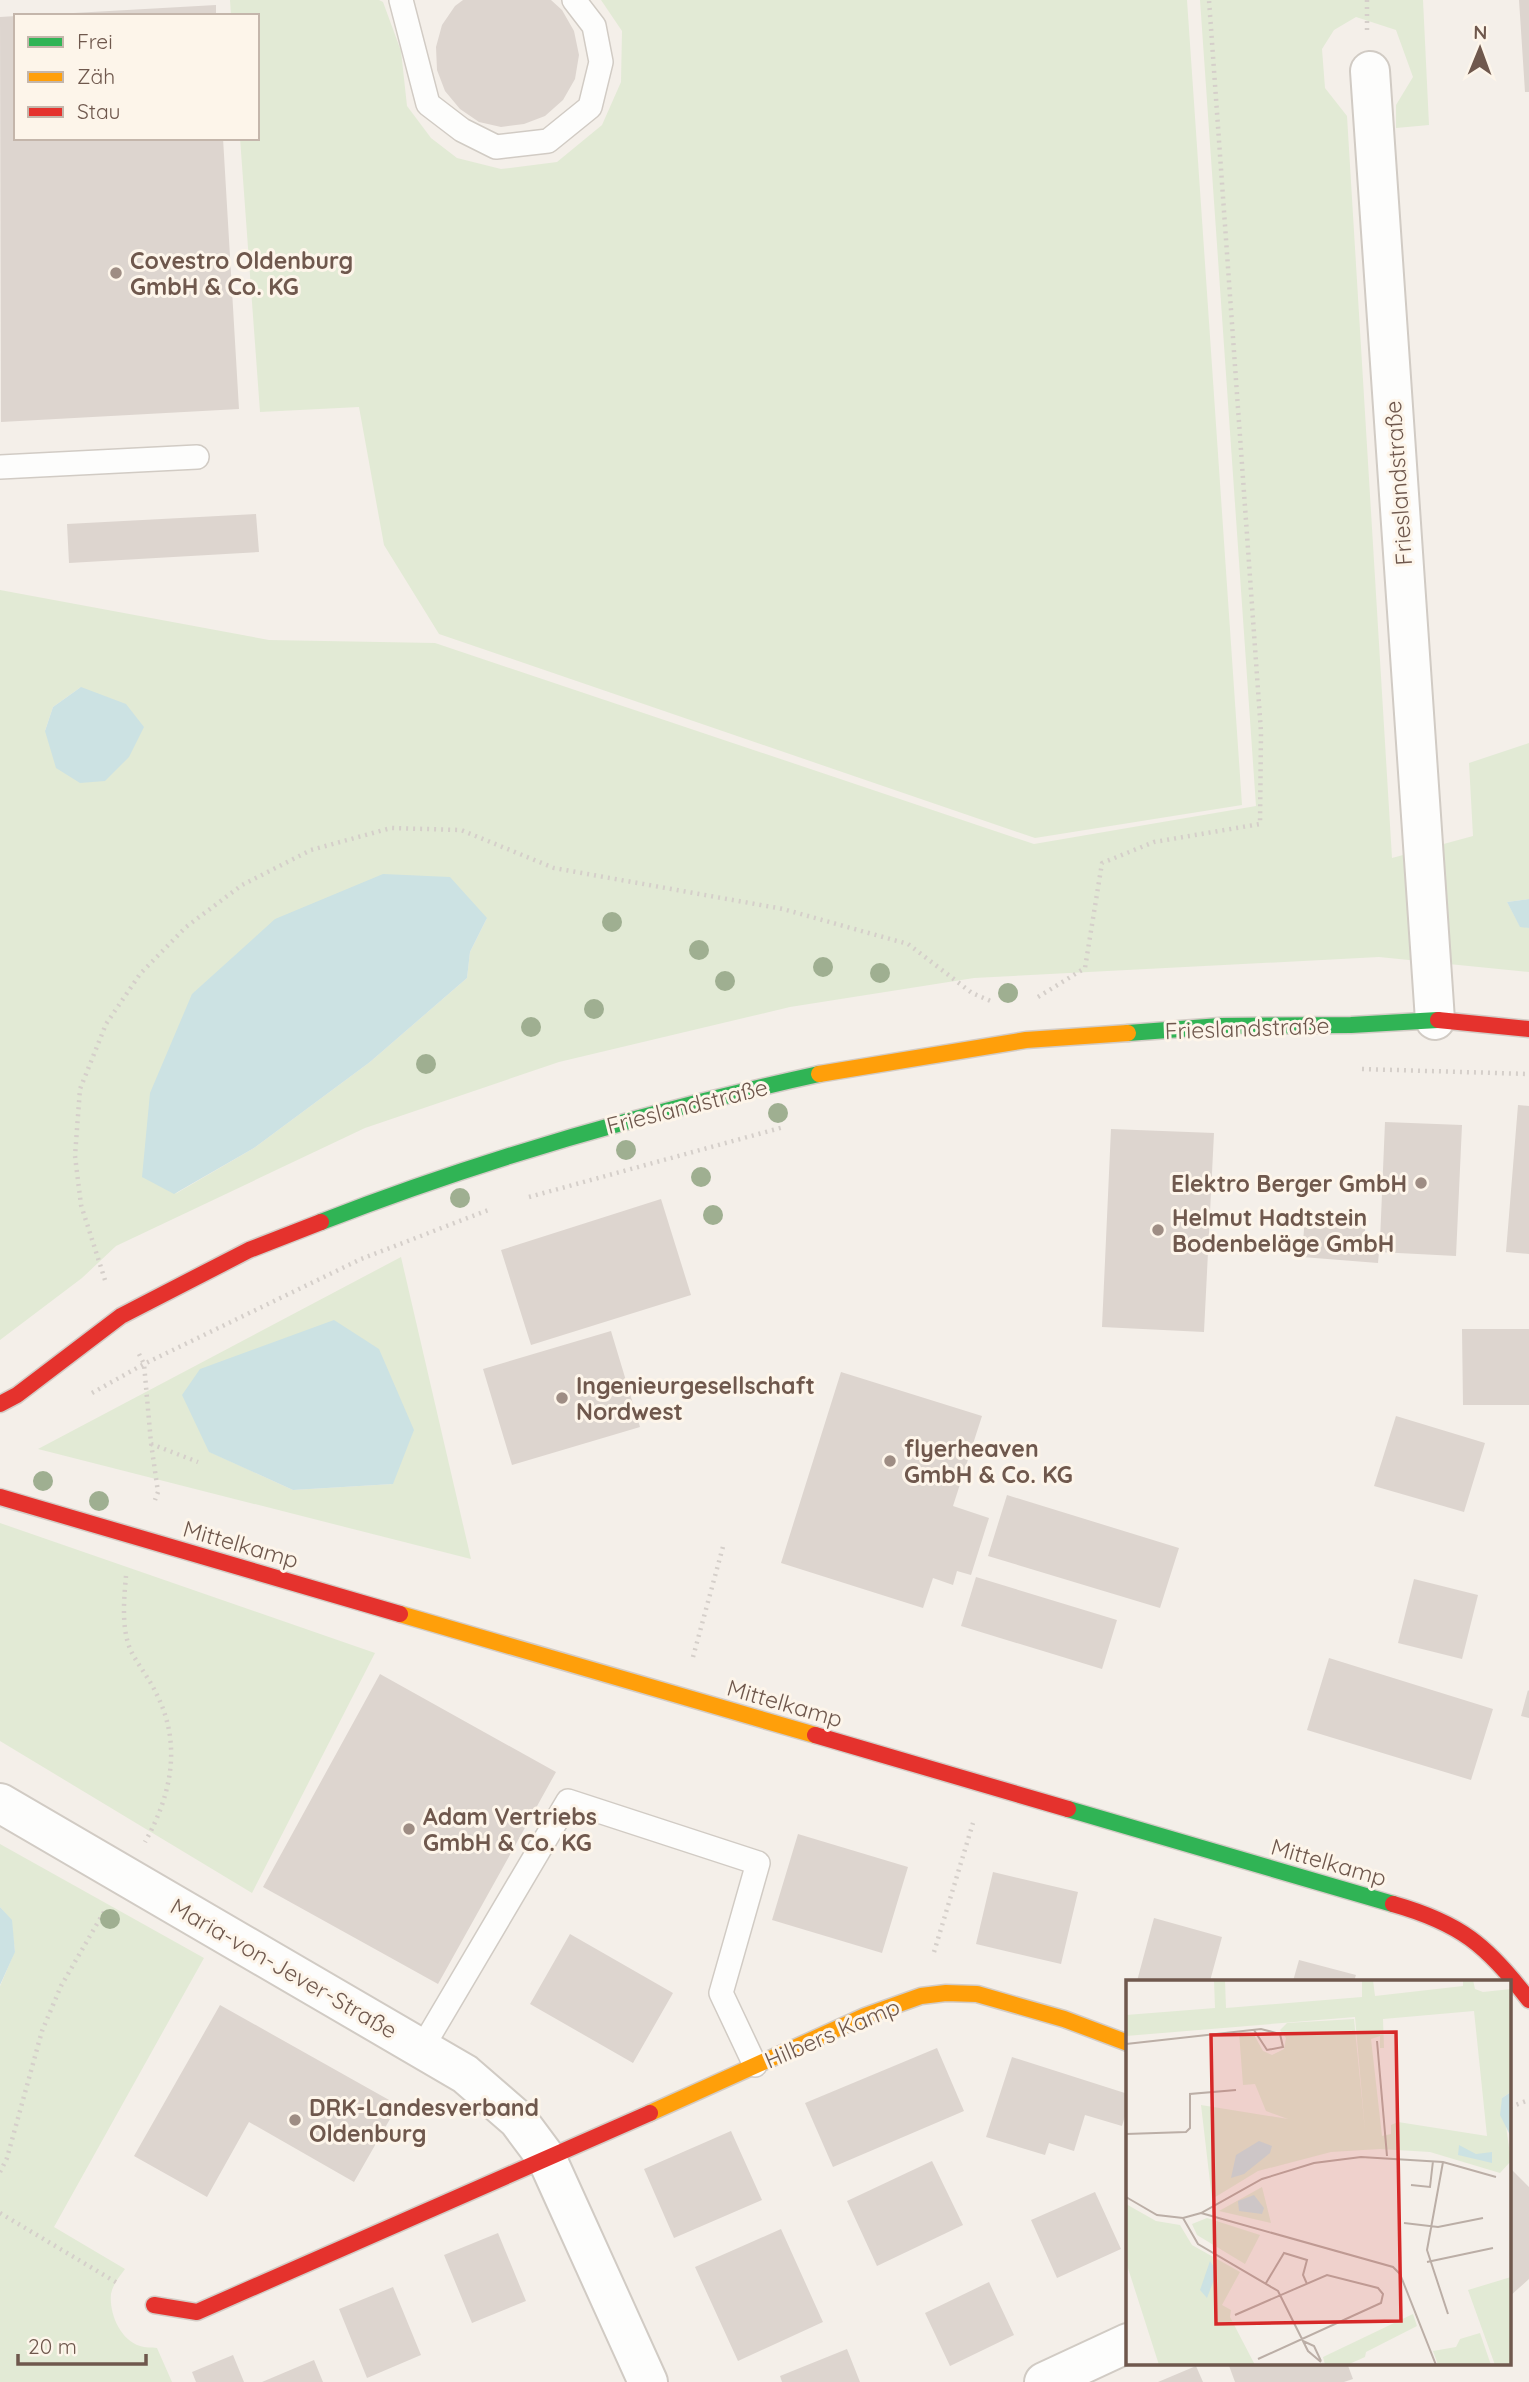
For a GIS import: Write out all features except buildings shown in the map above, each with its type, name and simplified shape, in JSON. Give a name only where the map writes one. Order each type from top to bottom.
[{"type":"street","name":"Frieslandstraße","points":[[1370,71],[1435,1020]]},
{"type":"street","name":"Frieslandstraße","points":[[0,1404],[17,1395],[121,1316],[249,1250],[401,1191],[595,1130],[729,1094],[833,1071],[1026,1040],[1220,1026],[1351,1025],[1435,1020],[1529,1029]]},
{"type":"street","name":"Mittelkamp","points":[[0,1497],[1424,1913],[1471,1937],[1504,1967],[1529,2000]]},
{"type":"street","name":"Maria-von-Jever-Straße","points":[[0,1803],[465,2074],[518,2120],[547,2160],[648,2382]]},
{"type":"street","name":"Hilbers Kamp","points":[[547,2160],[865,2016],[921,1996],[946,1993],[977,1994],[1064,2019],[1126,2042]]},
{"type":"street","points":[[154,2305],[197,2312],[547,2160]]},
{"type":"street","points":[[1044,2382],[1126,2344]]},
{"type":"lane","points":[[401,0],[428,104],[462,130],[495,147],[548,141],[590,107],[601,62],[594,26],[574,0]]},
{"type":"lane","points":[[0,467],[197,457]]},
{"type":"lane","points":[[422,2048],[568,1801],[758,1863],[721,1993],[755,2065]]},
{"type":"path","points":[[1027,1004],[1084,968],[1102,863],[1154,842],[1260,824],[1261,732],[1209,0]]},
{"type":"path","points":[[0,2172],[7,2158],[42,2031],[61,1986],[152,1829],[169,1782],[172,1753],[170,1725],[156,1693],[130,1649],[123,1606],[127,1558],[135,1536],[148,1516],[158,1492],[144,1364],[97,1258],[81,1205],[75,1156],[79,1089],[106,1024],[140,974],[186,927],[242,885],[311,850],[391,828],[461,830],[554,868],[783,909],[908,944],[972,993],[1005,1007]]},
{"type":"path","points":[[1350,1069],[1529,1074]]},
{"type":"path","points":[[517,1201],[788,1126]]},
{"type":"path","points":[[84,1398],[144,1364],[361,1259],[492,1209]]},
{"type":"path","points":[[151,1444],[198,1462]]},
{"type":"path","points":[[693,1657],[724,1543]]},
{"type":"path","points":[[921,1996],[970,1837],[982,1785]]},
{"type":"path","points":[[1512,2106],[1529,2100]]},
{"type":"path","points":[[0,2213],[154,2305]]},
{"type":"green space","points":[[230,0],[383,2],[401,51],[407,106],[431,138],[457,158],[501,169],[557,162],[602,125],[621,82],[622,31],[601,0],[1187,0],[1242,805],[1035,838],[439,634],[384,545],[359,407],[260,412],[240,140],[259,140],[259,14],[231,14]]},
{"type":"green space","points":[[1200,0],[1423,0],[1429,125],[1396,128],[1396,105],[1413,77],[1396,30],[1356,17],[1334,30],[1322,49],[1325,88],[1347,116],[1392,858],[1473,836],[1469,763],[1529,743],[1529,899],[1507,902],[1520,926],[1529,928],[1529,972],[1379,957],[974,978],[790,1007],[559,1062],[365,1128],[116,1246],[82,1278],[0,1340],[0,590],[269,640],[435,643],[1034,844],[1256,806]],"holes":[[[81,687],[45,731],[53,707]],[[487,918],[470,952],[467,978],[370,1062],[254,1148],[175,1194]]]},
{"type":"green space","points":[[401,1257],[471,1559],[38,1449]],"holes":[[[210,1452],[393,1484],[293,1490]]]},
{"type":"green space","points":[[0,1523],[375,1653],[252,1893],[0,1741]]},
{"type":"green space","points":[[0,1844],[204,1958],[54,2227],[125,2269],[111,2294],[117,2325],[133,2343],[157,2348],[172,2382],[0,2382],[0,1986],[15,1951],[11,1920],[0,1907]]},
{"type":"shaded area","points":[[81,687],[126,704],[144,727],[129,757],[105,781],[80,783],[56,768],[45,731],[53,707]]},
{"type":"shaded area","points":[[383,874],[450,877],[487,918],[470,952],[467,978],[370,1062],[254,1148],[174,1194],[142,1177],[150,1093],[192,994],[275,919]]},
{"type":"shaded area","points":[[1529,899],[1529,928],[1520,927],[1507,902]]},
{"type":"shaded area","points":[[334,1320],[379,1349],[414,1430],[393,1484],[293,1490],[209,1452],[182,1395],[200,1369]]},
{"type":"shaded area","points":[[0,1907],[12,1920],[15,1952],[0,1985]]},
{"type":"traffic: fast","points":[[1128,1033],[1220,1026],[1351,1025],[1438,1020]]},
{"type":"traffic: fast","points":[[321,1222],[443,1177],[567,1138],[819,1074]]},
{"type":"traffic: fast","points":[[1068,1809],[1393,1904]]},
{"type":"traffic: slow","points":[[819,1074],[1026,1040],[1128,1033]]},
{"type":"traffic: slow","points":[[400,1614],[815,1735]]},
{"type":"traffic: slow","points":[[650,2113],[865,2016],[921,1996],[946,1993],[977,1994],[1064,2019],[1126,2042]]},
{"type":"traffic: jam","points":[[1438,1020],[1529,1029]]},
{"type":"traffic: jam","points":[[0,1404],[17,1395],[121,1316],[249,1250],[321,1222]]},
{"type":"traffic: jam","points":[[0,1497],[400,1614]]},
{"type":"traffic: jam","points":[[815,1735],[1068,1809]]},
{"type":"traffic: jam","points":[[1393,1904],[1437,1919],[1470,1938],[1499,1964],[1529,2000]]},
{"type":"traffic: jam","points":[[154,2305],[197,2312],[650,2113]]},
{"type":"place","name":"Covestro Oldenburg GmbH & Co. KG","points":[[116,273]]},
{"type":"place","name":"Elektro Berger GmbH","points":[[1421,1183]]},
{"type":"place","name":"Helmut Hadtstein Bodenbeläge GmbH","points":[[1158,1230]]},
{"type":"place","name":"Ingenieurgesellschaft Nordwest","points":[[562,1398]]},
{"type":"place","name":"flyerheaven GmbH & Co. KG","points":[[890,1461]]},
{"type":"place","name":"Adam Vertriebs GmbH & Co. KG","points":[[409,1829]]},
{"type":"place","name":"DRK-Landesverband Oldenburg","points":[[295,2120]]}]
